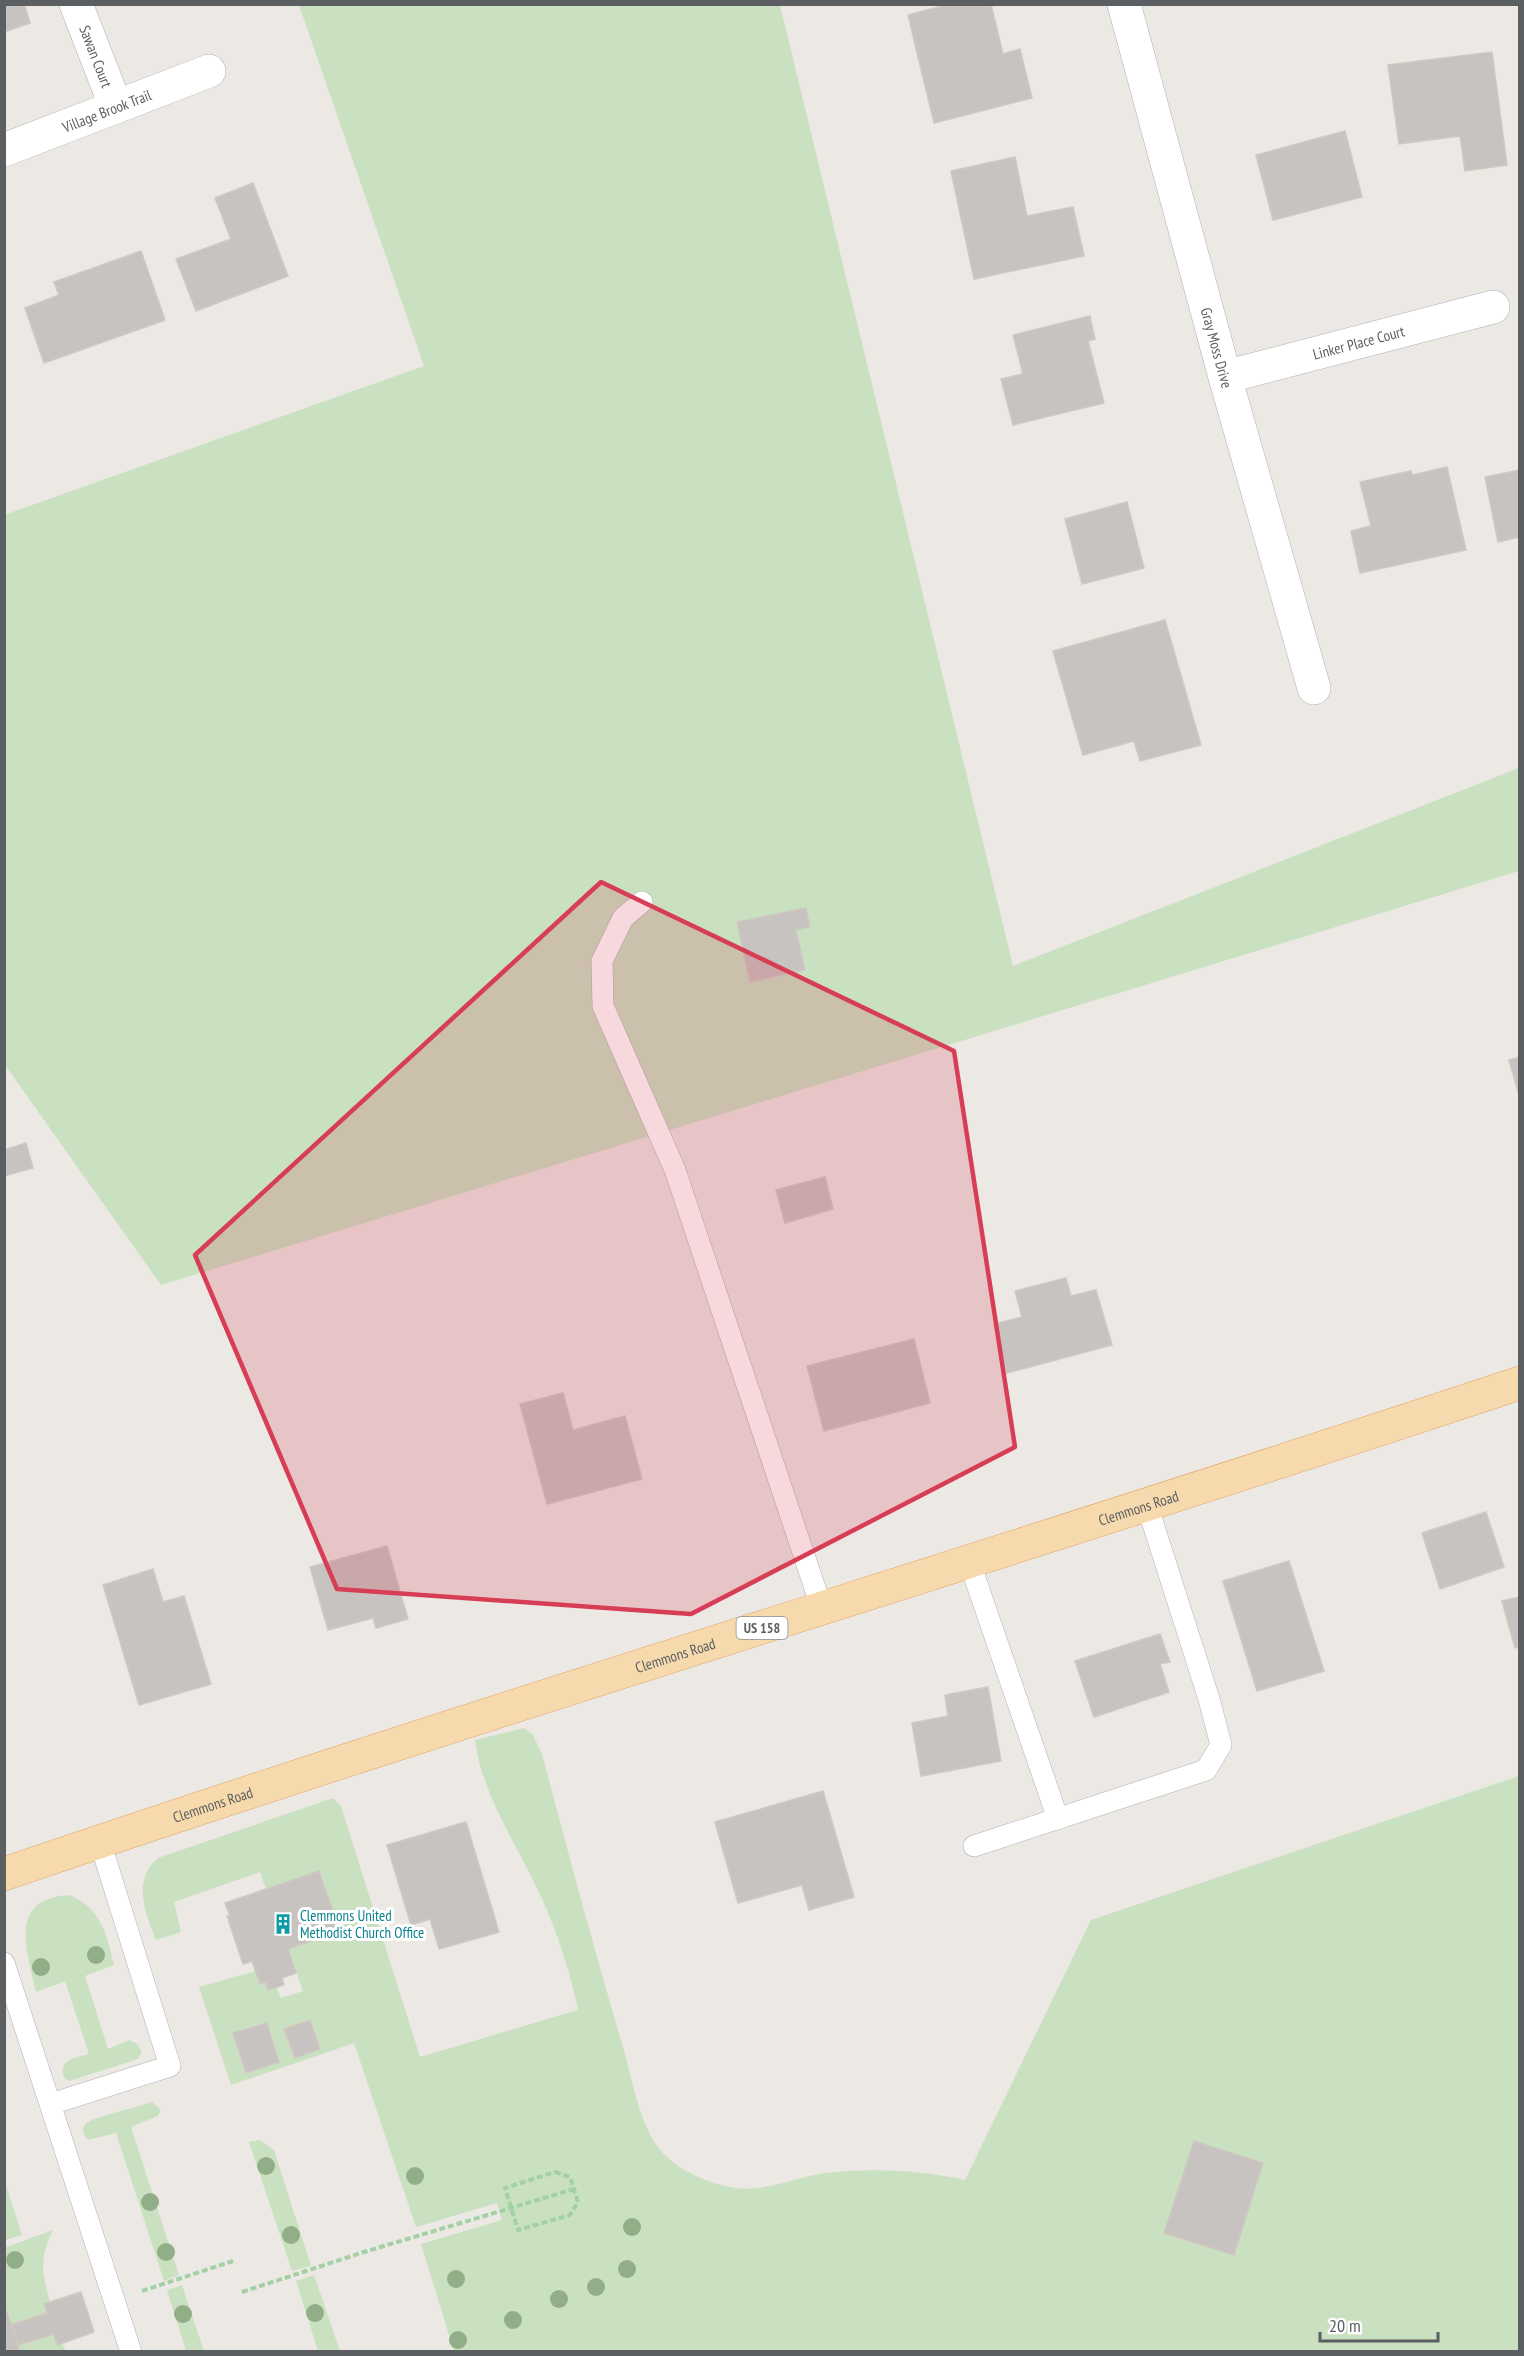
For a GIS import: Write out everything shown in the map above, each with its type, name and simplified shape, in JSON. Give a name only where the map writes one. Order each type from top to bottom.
[{"type":"main road","name":"Clemmons Road","points":[[4,1874],[1520,1383]]},
{"type":"street","name":"Sawan Court","points":[[76,4],[116,107]]},
{"type":"street","name":"Gray Moss Drive","points":[[1124,4],[1225,377],[1314,688]]},
{"type":"street","name":"Village Brook Trail","points":[[4,150],[209,71]]},
{"type":"street","name":"Linker Place Court","points":[[1225,377],[1493,307]]},
{"type":"lane","points":[[642,902],[623,918],[602,961],[603,1006],[675,1170],[822,1609]]},
{"type":"lane","points":[[974,1846],[1206,1770],[1221,1745],[1147,1505]]},
{"type":"lane","points":[[969,1561],[1058,1819]]},
{"type":"lane","points":[[51,2104],[170,2066],[100,1842]]},
{"type":"lane","points":[[4,1963],[131,2352]]},
{"type":"path","points":[[555,2172],[570,2177],[574,2189],[578,2202],[570,2215],[518,2230],[505,2188],[555,2172]]},
{"type":"path","points":[[242,2292],[364,2252],[574,2189]]},
{"type":"path","points":[[114,2301],[233,2261]]},
{"type":"highlighted area","points":[[601,882],[954,1051],[1015,1447],[691,1614],[337,1589],[195,1255]]},
{"type":"green space","points":[[299,5],[780,5],[1013,966],[1519,768],[1519,871],[161,1285],[5,1065],[4,515],[424,366]]},
{"type":"green space","points":[[524,1728],[533,1735],[542,1754],[581,1901],[642,2117],[648,2130],[663,2153],[678,2166],[716,2184],[747,2189],[825,2173],[861,2171],[913,2172],[965,2180],[1091,1920],[1519,1776],[1519,2351],[454,2351],[421,2244],[502,2220],[497,2203],[416,2227],[354,2043],[231,2085],[199,1987],[256,1971],[260,1984],[266,1982],[268,1989],[276,1987],[281,1998],[303,1991],[288,1949],[340,1931],[320,1871],[266,1889],[260,1872],[174,1902],[181,1932],[156,1940],[145,1908],[143,1886],[145,1876],[158,1858],[333,1798],[341,1806],[420,2057],[578,2010],[565,1959],[553,1925],[539,1892],[497,1810],[478,1758],[475,1740]]},
{"type":"green space","points":[[69,1895],[80,1900],[95,1914],[105,1933],[114,1965],[85,1976],[108,2049],[129,2040],[136,2043],[142,2051],[138,2059],[69,2081],[64,2078],[63,2067],[73,2058],[89,2054],[65,1981],[36,1992],[26,1944],[26,1930],[29,1917],[36,1906],[49,1899]]},
{"type":"green space","points":[[152,2102],[161,2110],[158,2116],[131,2127],[179,2275],[164,2281],[116,2133],[88,2140],[83,2131],[85,2124],[94,2119]]},
{"type":"green space","points":[[260,2140],[274,2150],[311,2266],[292,2271],[249,2142]]},
{"type":"green space","points":[[4,2179],[22,2235],[5,2240],[4,2240]]},
{"type":"green space","points":[[53,2230],[43,2266],[50,2302],[44,2304],[47,2313],[11,2325],[5,2304],[4,2248]]},
{"type":"green space","points":[[314,2275],[340,2351],[318,2351],[296,2281]]},
{"type":"green space","points":[[182,2285],[204,2351],[186,2351],[167,2290]]},
{"type":"green space","points":[[54,2334],[66,2351],[20,2351],[18,2345]]},
{"type":"building","points":[[4,4],[24,4],[30,23],[4,32]]},
{"type":"building","points":[[950,4],[991,4],[1003,54],[1020,49],[1032,98],[934,123],[908,15]]},
{"type":"building","points":[[1492,52],[1507,165],[1465,171],[1460,136],[1399,144],[1388,65]]},
{"type":"building","points":[[1345,131],[1362,197],[1273,220],[1256,155]]},
{"type":"building","points":[[1015,157],[1027,216],[1073,207],[1084,256],[974,279],[951,171]]},
{"type":"building","points":[[253,183],[288,276],[196,311],[176,259],[231,239],[215,198]]},
{"type":"building","points":[[141,251],[165,320],[44,363],[25,308],[59,295],[54,282]]},
{"type":"building","points":[[1090,316],[1095,339],[1088,341],[1104,403],[1013,425],[1001,379],[1023,374],[1013,335]]},
{"type":"building","points":[[1447,467],[1466,550],[1360,573],[1351,531],[1371,526],[1360,482],[1411,471],[1412,475]]},
{"type":"building","points":[[1520,470],[1520,537],[1498,542],[1485,477]]},
{"type":"building","points":[[1127,502],[1144,568],[1082,584],[1065,519]]},
{"type":"building","points":[[1165,620],[1201,745],[1140,761],[1134,741],[1083,755],[1053,651]]},
{"type":"building","points":[[806,908],[810,927],[796,930],[805,970],[750,982],[737,922]]},
{"type":"building","points":[[1520,1057],[1520,1099],[1509,1060]]},
{"type":"building","points":[[26,1143],[33,1168],[4,1176],[4,1150]]},
{"type":"building","points":[[825,1177],[833,1209],[785,1223],[776,1190]]},
{"type":"building","points":[[1066,1278],[1071,1296],[1096,1290],[1112,1345],[1007,1373],[994,1324],[1022,1317],[1015,1291]]},
{"type":"building","points":[[914,1339],[930,1403],[824,1431],[807,1366]]},
{"type":"building","points":[[563,1393],[573,1430],[625,1416],[642,1479],[547,1504],[520,1404]]},
{"type":"building","points":[[1486,1512],[1504,1567],[1440,1589],[1422,1533]]},
{"type":"building","points":[[387,1546],[408,1619],[376,1628],[373,1618],[328,1630],[310,1567]]},
{"type":"building","points":[[1289,1561],[1324,1671],[1257,1691],[1223,1581]]},
{"type":"building","points":[[153,1569],[163,1602],[184,1596],[211,1684],[139,1705],[103,1585]]},
{"type":"building","points":[[1520,1597],[1520,1646],[1515,1648],[1502,1601]]},
{"type":"building","points":[[1160,1634],[1170,1662],[1160,1664],[1169,1692],[1094,1717],[1075,1661]]},
{"type":"building","points":[[988,1687],[1001,1761],[921,1776],[912,1723],[948,1716],[945,1695]]},
{"type":"building","points":[[823,1791],[854,1897],[809,1910],[802,1885],[738,1903],[715,1822]]},
{"type":"building","points":[[466,1822],[499,1932],[439,1949],[430,1919],[411,1925],[387,1845]]},
{"type":"building","name":"Clemmons United Methodist Church Office","points":[[319,1871],[340,1931],[288,1949],[296,1973],[282,1978],[284,1985],[268,1990],[266,1982],[260,1984],[252,1961],[243,1964],[225,1903]]},
{"type":"building","points":[[310,2020],[320,2049],[295,2058],[284,2029]]},
{"type":"building","points":[[267,2023],[279,2062],[246,2073],[233,2033]]},
{"type":"building","points":[[1194,2141],[1263,2163],[1234,2255],[1164,2233]]},
{"type":"building","points":[[81,2292],[94,2332],[57,2345],[54,2334],[18,2345],[11,2325],[47,2313],[44,2304]]},
{"type":"building","points":[[4,2304],[15,2336],[20,2352],[4,2352]]},
{"type":"place","name":"Clemmons United Methodist Church Office","points":[[283,1924]]}]
